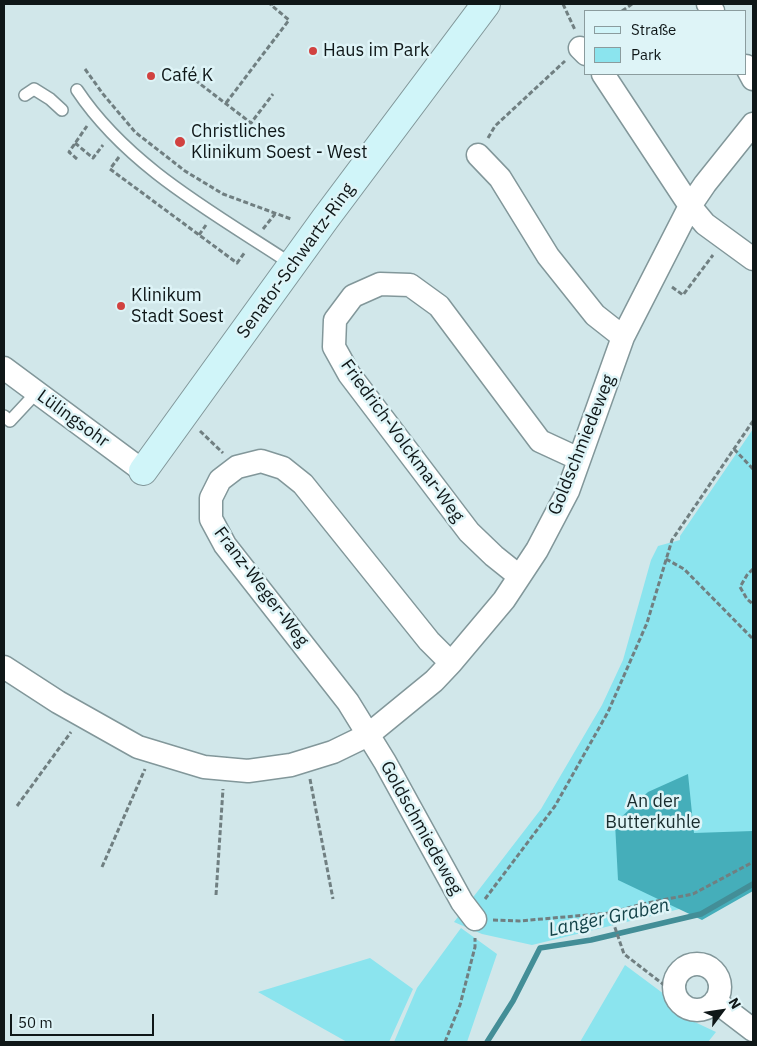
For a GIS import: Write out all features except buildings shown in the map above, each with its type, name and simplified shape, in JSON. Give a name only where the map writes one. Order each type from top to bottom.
[{"type":"main road","name":"Senator-Schwartz-Ring","points":[[143,471],[325,219],[486,4]]},
{"type":"street","points":[[747,68],[753,79]]},
{"type":"street","points":[[604,75],[690,206],[705,224],[753,259]]},
{"type":"street","name":"Goldschmiedeweg","points":[[4,668],[138,747],[204,768],[248,771],[291,765],[333,752],[368,735],[451,664],[504,600],[537,550],[568,491],[623,337],[690,206],[753,124]]},
{"type":"street","points":[[478,155],[500,178],[548,256],[595,315],[623,337]]},
{"type":"street","name":"Friedrich-Volckmar-Weg","points":[[519,576],[468,532],[349,374],[334,347],[335,320],[353,296],[380,284],[410,285],[439,306],[540,441],[579,459]]},
{"type":"street","name":"Lülingsohr","points":[[4,368],[143,471]]},
{"type":"street","name":"Franz-Weger-Weg","points":[[368,735],[348,702],[225,545],[211,519],[211,498],[220,480],[237,467],[261,462],[283,468],[303,484],[429,641],[451,664]]},
{"type":"street","name":"Goldschmiedeweg","points":[[368,735],[388,767],[462,902],[475,919]]},
{"type":"street","points":[[696,964],[702,965],[714,972],[720,986],[719,994],[715,1001],[705,1009],[692,1009],[680,1002],[674,989],[676,979],[683,969],[696,964]]},
{"type":"street","points":[[715,1001],[753,1030]]},
{"type":"lane","points":[[25,95],[34,89],[50,99],[62,110]]},
{"type":"lane","points":[[76,90],[90,119],[172,186],[293,265]]},
{"type":"lane","points":[[4,416],[10,421],[37,392]]},
{"type":"path","points":[[226,103],[289,20],[270,5],[272,4]]},
{"type":"path","points":[[478,155],[495,126],[583,51],[563,4]]},
{"type":"path","points":[[85,69],[135,132],[185,171],[224,194],[291,219]]},
{"type":"path","points":[[195,80],[251,122],[273,94]]},
{"type":"path","points":[[90,119],[94,130]]},
{"type":"path","points":[[77,159],[69,152],[90,119]]},
{"type":"path","points":[[75,143],[93,158],[106,141]]},
{"type":"path","points":[[122,178],[237,263]]},
{"type":"path","points":[[655,275],[683,295],[725,238]]},
{"type":"path","points":[[181,418],[204,433],[237,467]]},
{"type":"path","points":[[753,421],[672,540],[647,622],[608,712],[555,806],[486,897],[475,919],[519,921],[610,913],[642,904],[693,894],[753,862]]},
{"type":"path","points":[[734,449],[753,469]]},
{"type":"path","points":[[666,559],[684,569],[753,639]]},
{"type":"path","points":[[753,569],[740,587],[747,599],[753,604]]},
{"type":"path","points":[[17,806],[83,716]]},
{"type":"path","points":[[102,867],[152,751]]},
{"type":"path","points":[[307,760],[333,899]]},
{"type":"path","points":[[216,896],[224,769]]},
{"type":"path","points":[[610,913],[624,954],[668,988],[674,989]]},
{"type":"path","points":[[445,1042],[460,1005],[476,946]]},
{"type":"green space","name":"An der Butterkuhle","points":[[753,429],[753,875],[696,905],[532,945],[482,934],[454,922],[541,809],[602,705],[623,660],[651,560],[658,546],[680,540],[680,536]]},
{"type":"green space","points":[[688,774],[694,833],[753,831],[753,891],[702,920],[618,880],[615,823],[648,792]]},
{"type":"green space","points":[[461,928],[497,954],[467,1042],[394,1042],[417,988]]},
{"type":"green space","points":[[370,958],[413,989],[389,1042],[347,1042],[258,992]]},
{"type":"green space","points":[[625,965],[664,994],[684,1017],[716,1032],[708,1042],[580,1042]]},
{"type":"waterway","name":"Langer Graben","points":[[487,1042],[513,1001],[540,948],[591,940],[701,914],[753,884]]},
{"type":"place","name":"Haus im Park","points":[[313,51]]},
{"type":"place","name":"Café K","points":[[151,76]]},
{"type":"place","name":"Christliches Klinikum Soest - West","points":[[180,142]]},
{"type":"place","name":"Klinikum Stadt Soest","points":[[121,306]]}]
